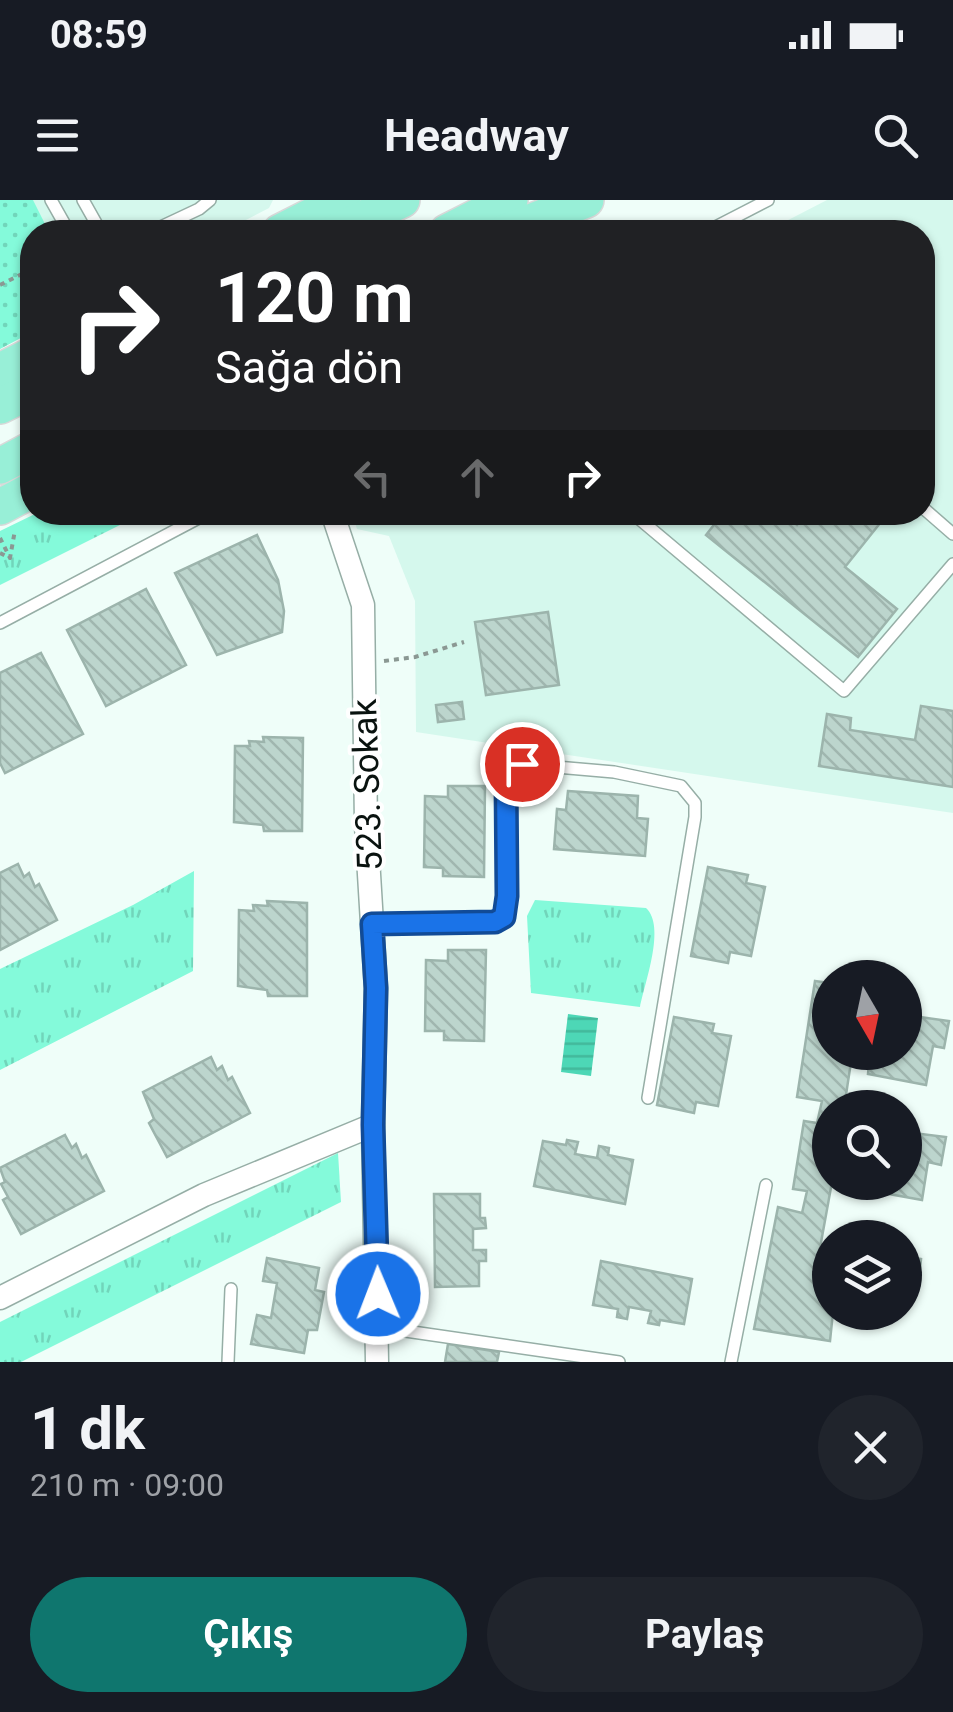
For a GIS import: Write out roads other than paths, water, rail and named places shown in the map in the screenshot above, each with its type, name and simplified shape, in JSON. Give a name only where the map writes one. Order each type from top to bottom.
[{"type":"highway","points":[[328,216],[384,200]]},
{"type":"highway","points":[[328,216],[402,200]]},
{"type":"highway","points":[[471,220],[510,200]]},
{"type":"highway","points":[[535,220],[586,200]]},
{"type":"highway","points":[[576,220],[612,200]]},
{"type":"street","name":"523. Sokak","points":[[336,525],[364,605],[366,825],[376,988],[373,1125],[377,1362]]},
{"type":"street","points":[[0,1298],[204,1195],[373,1125]]},
{"type":"lane","points":[[177,220],[210,200]]},
{"type":"lane","points":[[729,220],[768,200]]},
{"type":"lane","points":[[0,623],[185,525]]},
{"type":"lane","points":[[646,525],[844,691],[953,564]]},
{"type":"lane","points":[[372,924],[495,922],[504,917],[506,780],[522,764],[614,772],[681,786],[695,802],[695,817],[648,1098]]},
{"type":"lane","points":[[732,1362],[766,1185]]},
{"type":"lane","points":[[228,1362],[232,1288]]},
{"type":"lane","points":[[378,1327],[619,1362]]}]
